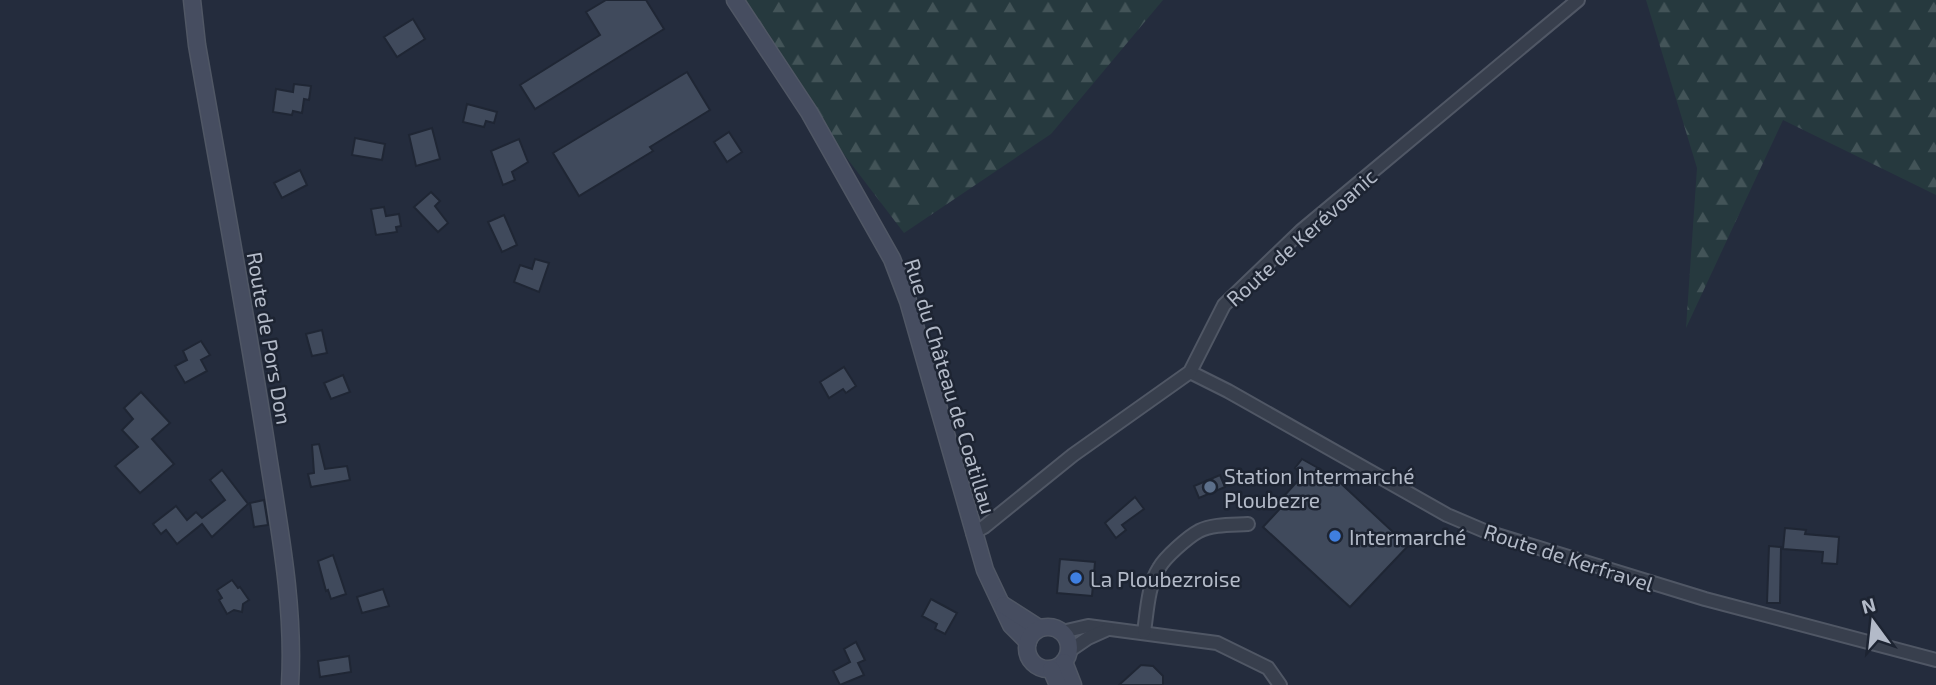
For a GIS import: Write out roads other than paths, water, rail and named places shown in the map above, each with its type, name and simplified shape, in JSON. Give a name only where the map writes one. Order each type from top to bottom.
[{"type":"main road","name":"Route de Pors Don","points":[[192,0],[197,45],[248,326],[282,548],[292,648],[290,685]]},
{"type":"main road","name":"Rue du Château de Coatillau","points":[[735,0],[809,112],[892,259],[923,352],[985,570],[1011,625],[1028,642]]},
{"type":"main road","points":[[1000,604],[1039,628]]},
{"type":"main road","points":[[1058,685],[1061,660],[1068,640],[1062,632],[1047,626],[1032,634],[1028,642],[1029,658],[1042,668],[1061,660]]},
{"type":"main road","points":[[1061,660],[1073,685]]},
{"type":"street","name":"Route de Kerévoanic","points":[[973,533],[1073,455],[1190,372],[1224,305],[1301,230],[1578,0]]},
{"type":"street","name":"Route de Kerfravel","points":[[1190,372],[1447,514],[1487,532],[1717,603],[1936,660]]},
{"type":"street","points":[[1144,632],[1152,584],[1159,568],[1176,550],[1199,531],[1222,525],[1248,524]]},
{"type":"street","points":[[1062,632],[1088,626],[1217,643],[1268,668],[1280,685]]},
{"type":"street","points":[[1061,660],[1088,638],[1109,629]]},
{"type":"place","name":"Station Intermarché Ploubezre","points":[[1210,487]]},
{"type":"place","name":"Intermarché","points":[[1335,536]]},
{"type":"place","name":"La Ploubezroise","points":[[1076,578]]}]
